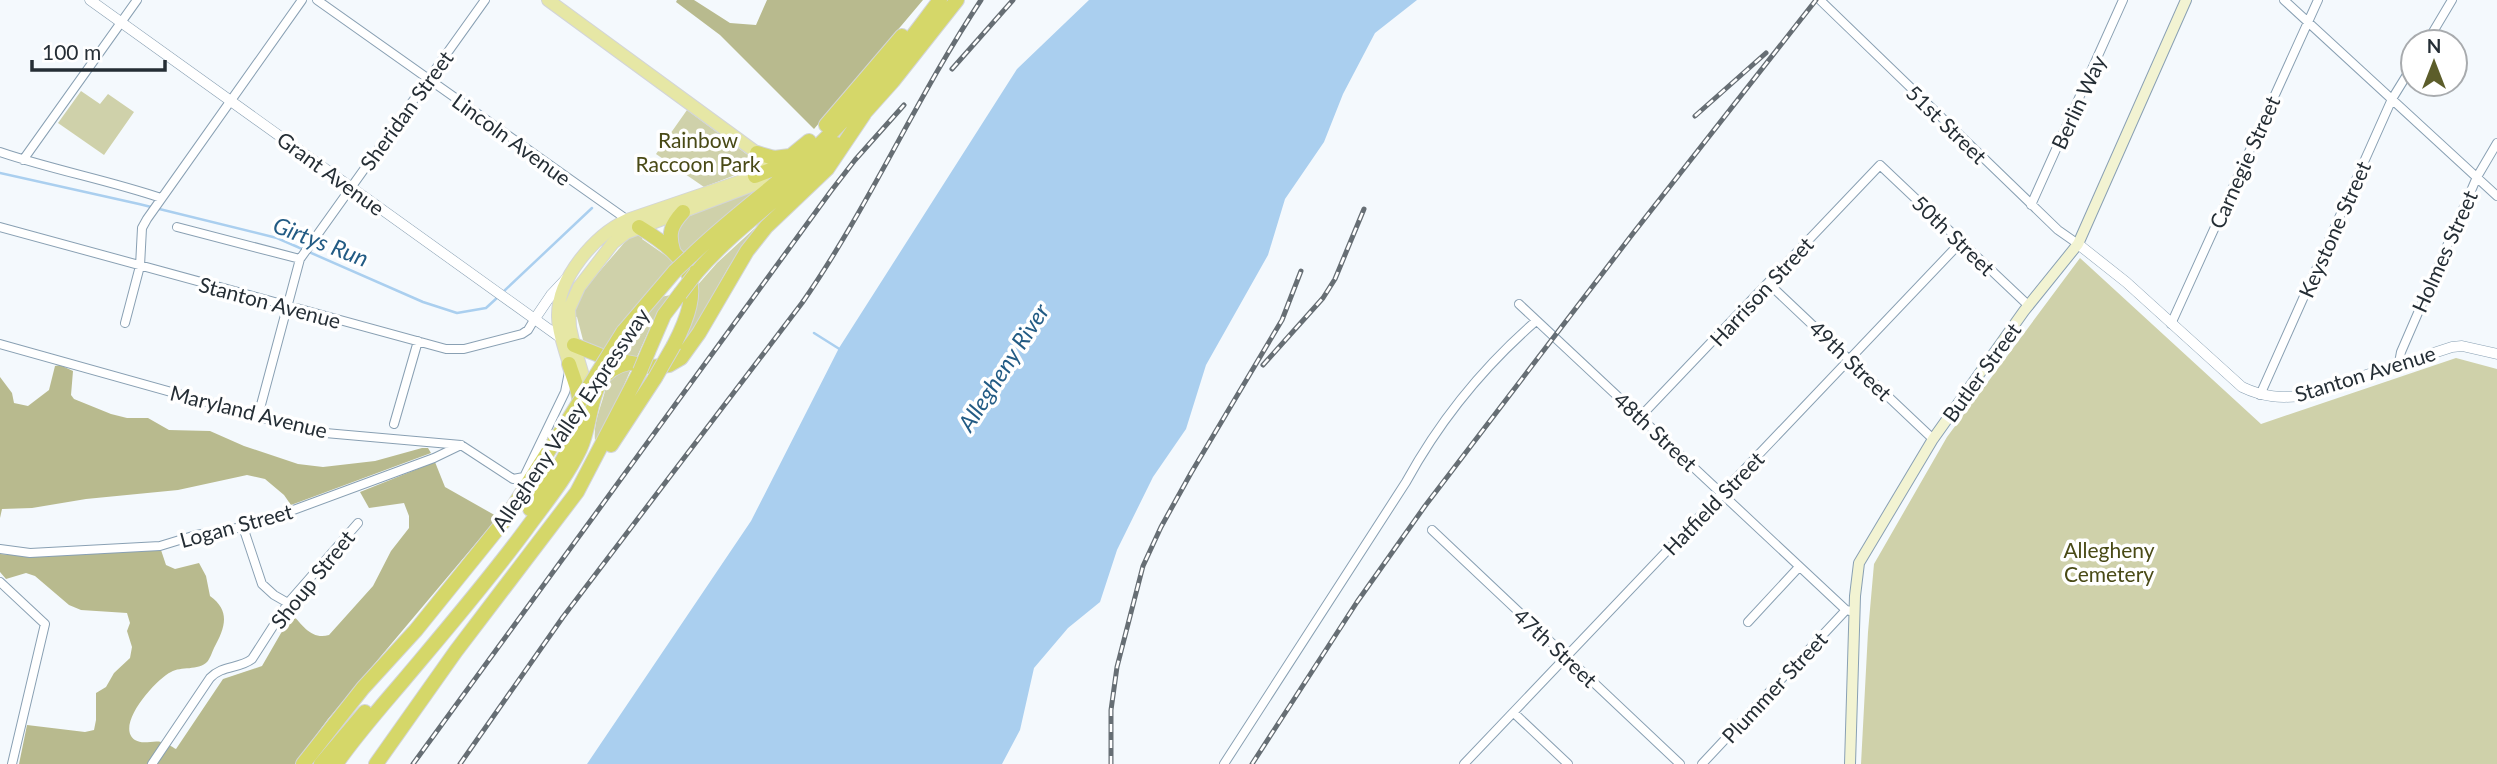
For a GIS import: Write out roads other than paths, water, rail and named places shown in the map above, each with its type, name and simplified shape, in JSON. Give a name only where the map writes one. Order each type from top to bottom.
[{"type":"highway","points":[[760,174],[776,168],[798,152],[852,97],[931,0]]},
{"type":"highway","name":"Allegheny Valley Expressway","points":[[303,764],[363,688],[416,630],[504,521],[623,332],[675,271],[720,228],[791,171],[849,115],[898,57],[940,0]]},
{"type":"highway","name":"Allegheny Valley Expressway","points":[[376,764],[456,651],[577,492],[602,453],[635,367],[648,352],[664,315],[696,273],[736,231],[800,181],[864,114],[957,0]]},
{"type":"highway","points":[[328,761],[365,727],[497,568],[552,495],[580,450],[603,377],[617,365],[653,367],[669,365],[681,358],[699,333],[747,251],[766,227],[827,169],[864,114]]},
{"type":"highway","points":[[757,153],[774,158],[787,157],[798,152]]},
{"type":"highway","points":[[602,453],[628,422],[674,345],[688,316],[692,294],[687,270],[673,250],[670,238],[671,228],[683,212]]},
{"type":"highway","points":[[633,224],[673,250]]},
{"type":"highway","points":[[567,342],[586,352],[635,367]]},
{"type":"highway","points":[[328,761],[480,578],[538,498],[578,427],[580,412],[572,394],[569,364]]},
{"type":"highway","points":[[328,761],[348,721],[416,630]]},
{"type":"main road","points":[[548,0],[764,159],[760,174],[762,180],[756,184],[683,212],[614,226],[601,236],[570,275],[559,302],[558,317],[589,391],[591,410]]},
{"type":"main road","name":"Butler Street","points":[[1850,764],[1850,611],[1859,563],[1933,439],[2029,306],[2078,244],[2186,0]]},
{"type":"main road","points":[[569,364],[569,309],[579,287],[613,243],[633,224],[760,174]]},
{"type":"street","name":"Grant Avenue","points":[[90,0],[567,342]]},
{"type":"street","points":[[23,160],[137,0]]},
{"type":"street","points":[[125,323],[140,266],[142,228],[302,0]]},
{"type":"street","name":"Lincoln Avenue","points":[[317,0],[633,224]]},
{"type":"street","name":"Sheridan Street","points":[[258,416],[302,257],[485,0]]},
{"type":"street","name":"51st Street","points":[[1820,0],[2031,205],[2078,244]]},
{"type":"street","name":"Berlin Way","points":[[2031,205],[2123,0]]},
{"type":"street","points":[[2284,0],[2497,196]]},
{"type":"street","name":"Carnegie Street","points":[[2171,324],[2318,0]]},
{"type":"street","points":[[2435,28],[2452,0]]},
{"type":"street","name":"Keystone Street","points":[[2260,395],[2399,88]]},
{"type":"street","name":"Holmes Street","points":[[2399,363],[2401,352],[2477,177],[2497,143]]},
{"type":"street","points":[[0,152],[115,183],[160,199]]},
{"type":"street","name":"50th Street","points":[[1880,165],[2029,306]]},
{"type":"street","name":"Harrison Street","points":[[1640,416],[1880,165]]},
{"type":"street","points":[[177,227],[302,257]]},
{"type":"street","name":"Stanton Avenue","points":[[0,228],[446,349],[464,349],[522,334],[534,320]]},
{"type":"street","name":"Hatfield Street","points":[[1464,764],[1961,242]]},
{"type":"street","name":"Stanton Avenue","points":[[2078,244],[2107,266],[2242,387],[2260,395],[2285,398],[2305,395],[2438,350],[2462,345],[2497,354]]},
{"type":"street","points":[[534,320],[551,295],[570,275]]},
{"type":"street","name":"49th Street","points":[[1768,283],[1933,439]]},
{"type":"street","name":"48th Street","points":[[1519,304],[1799,567],[1850,611]]},
{"type":"street","points":[[1224,764],[1406,482],[1423,451],[1480,374],[1536,321]]},
{"type":"street","points":[[394,424],[418,341]]},
{"type":"street","name":"Maryland Avenue","points":[[0,344],[314,432],[461,445],[513,479],[524,477],[572,394]]},
{"type":"street","name":"Logan Street","points":[[0,549],[30,553],[160,546],[243,527],[358,487],[461,445]]},
{"type":"street","name":"Shoup Street","points":[[152,764],[210,678],[217,671],[247,663],[252,659],[288,603],[358,523]]},
{"type":"street","points":[[243,527],[262,584],[288,603]]},
{"type":"street","name":"47th Street","points":[[1432,530],[1681,764]]},
{"type":"street","points":[[1748,622],[1799,567]]},
{"type":"street","points":[[0,582],[44,624],[12,764]]},
{"type":"street","name":"Plummer Street","points":[[1702,764],[1850,611]]},
{"type":"street","points":[[1514,713],[1568,764]]},
{"type":"water","name":"Allegheny River","points":[[1089,0],[1417,0],[1375,33],[1343,94],[1324,142],[1285,199],[1268,255],[1206,365],[1186,429],[1153,477],[1117,550],[1100,602],[1068,628],[1034,668],[1020,730],[1002,764],[587,764],[751,521],[839,348],[1017,69]]},
{"type":"waterway","name":"Girtys Run","points":[[0,173],[277,238],[423,302],[457,313],[486,308],[498,297]]},
{"type":"waterway","name":"Girtys Run","points":[[503,292],[592,208]]},
{"type":"waterway","name":"Girtys Run","points":[[814,333],[841,350]]},
{"type":"railway","points":[[460,764],[563,617],[802,303],[849,229],[935,75],[981,0]]},
{"type":"railway","points":[[952,69],[1013,0]]},
{"type":"railway","points":[[1252,764],[1357,602],[1425,506],[1816,0]]},
{"type":"railway","points":[[1695,116],[1766,53]]},
{"type":"railway","points":[[413,764],[831,191],[904,105]]},
{"type":"railway","points":[[1263,365],[1323,298],[1335,279],[1364,209]]},
{"type":"railway","points":[[1111,764],[1111,710],[1117,667],[1143,566],[1191,473],[1282,320],[1301,271]]},
{"type":"park label","name":"Rainbow Raccoon Park","points":[[698,151]]},
{"type":"park label","name":"Allegheny Cemetery","points":[[2109,561]]}]
